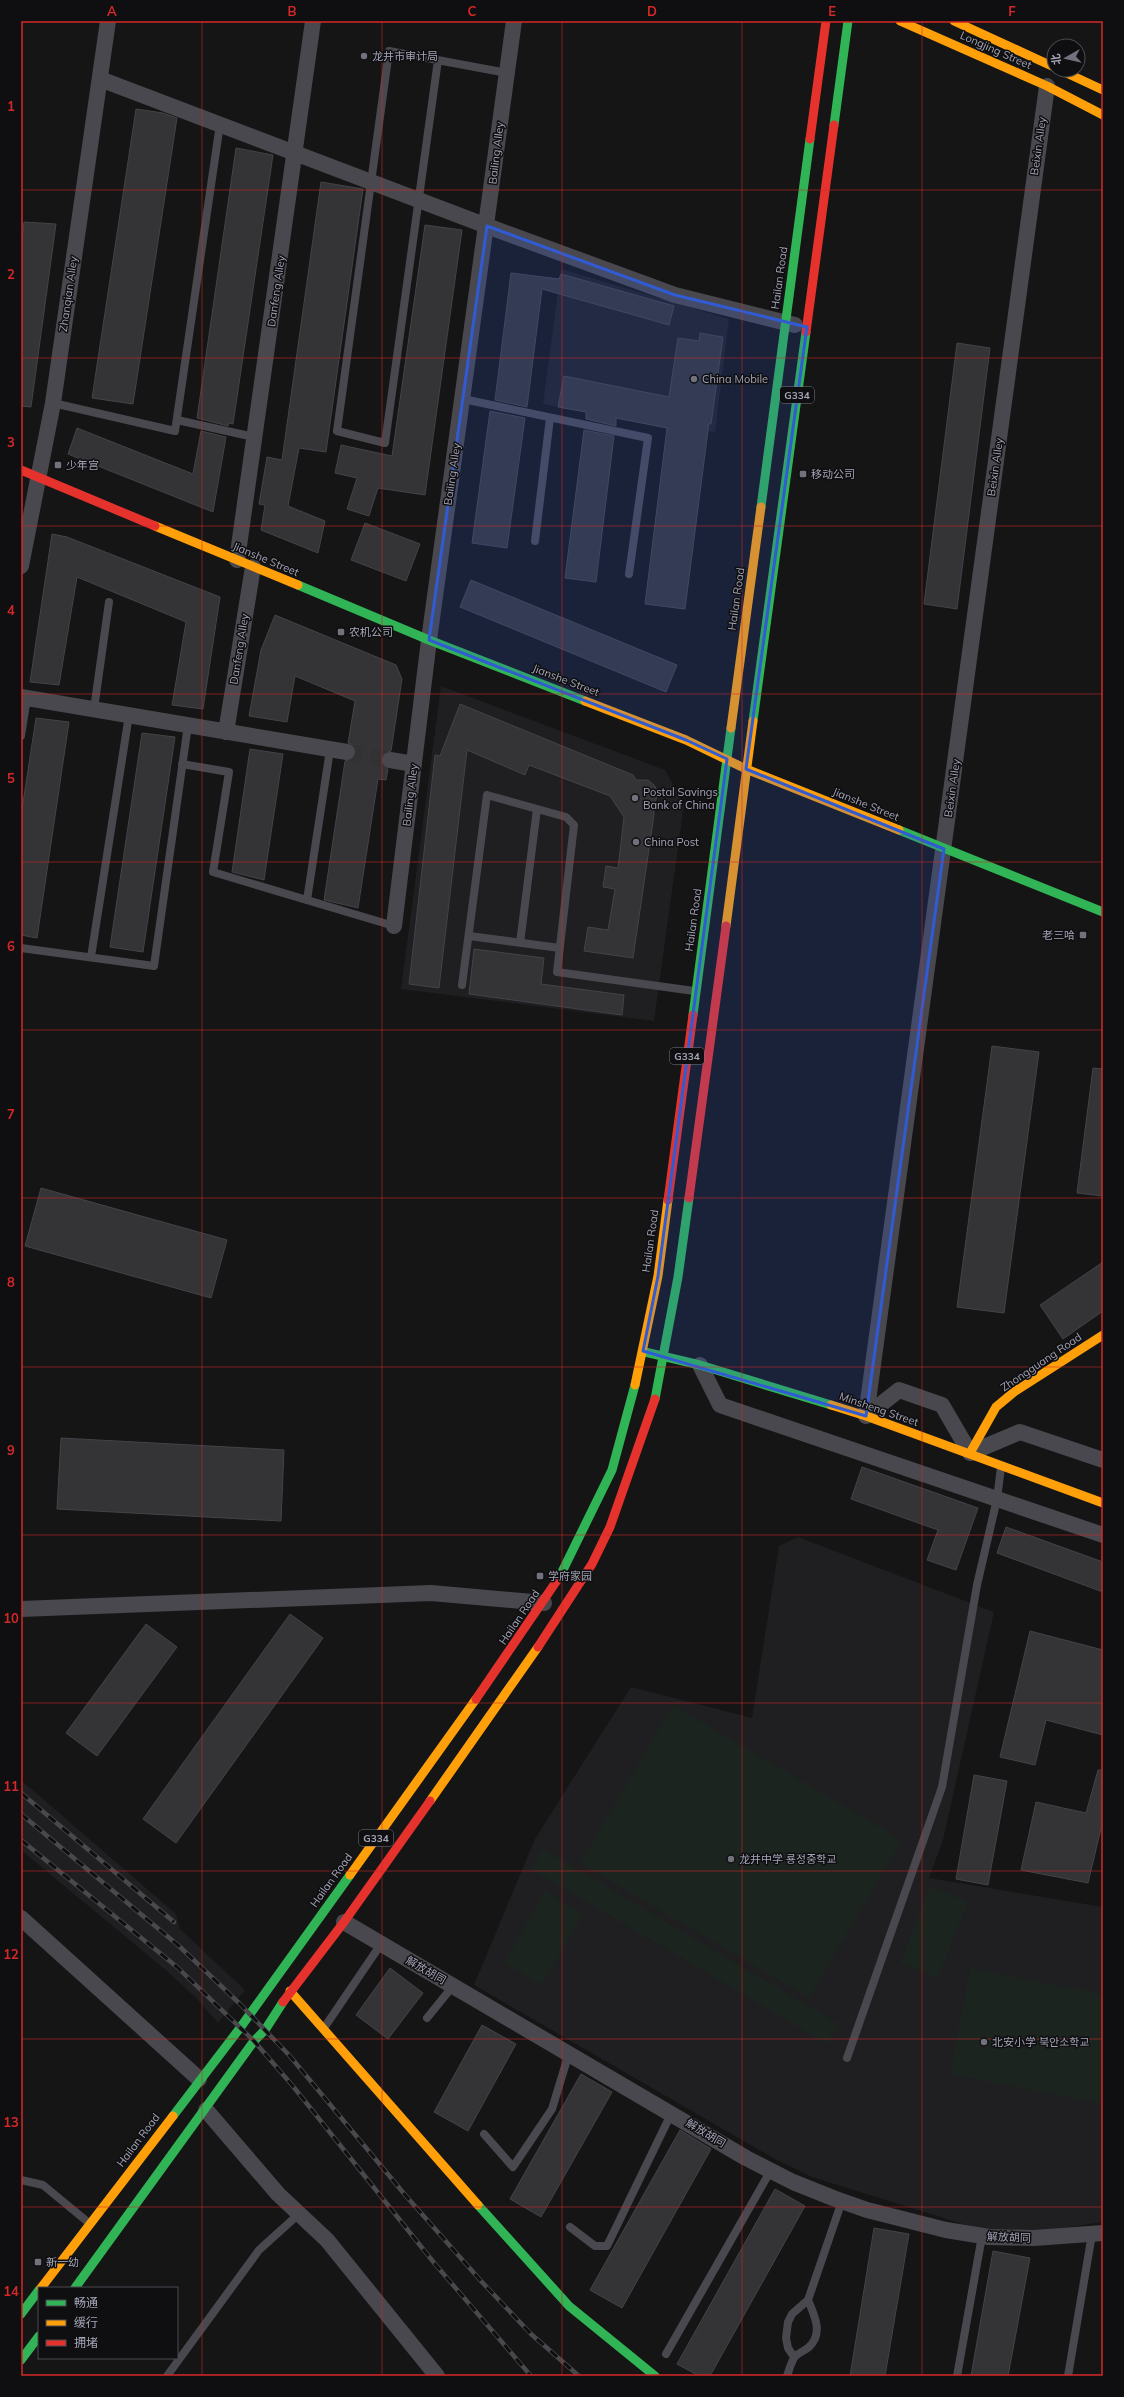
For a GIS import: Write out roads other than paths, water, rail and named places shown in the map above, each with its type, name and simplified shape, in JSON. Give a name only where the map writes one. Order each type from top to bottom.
[{"type":"main road","name":"Hailan Road","points":[[76,2287],[206,2110],[254,2041],[265,2030],[290,1991],[344,1922],[532,1657],[592,1564],[610,1527],[652,1411],[664,1356],[678,1277],[727,759],[826,21]]},
{"type":"main road","name":"Hailan Road","points":[[42,2287],[249,2014],[544,1603],[564,1570],[612,1470],[643,1351],[658,1276],[705,993],[746,769],[848,21]]},
{"type":"main road","name":"Longjing Street","points":[[900,21],[1047,86],[1103,115]]},
{"type":"main road","name":"Longjing Street","points":[[954,21],[1046,63]]},
{"type":"main road","points":[[1077,78],[1103,90]]},
{"type":"main road","name":"Jianshe Street","points":[[21,470],[429,640],[686,740],[746,769],[1103,912]]},
{"type":"main road","name":"Zhongguang Road","points":[[970,1453],[996,1407],[1014,1392],[1103,1335]]},
{"type":"main road","name":"Minsheng Street","points":[[643,1351],[700,1365],[866,1416],[1103,1503]]},
{"type":"main road","points":[[290,1991],[450,2175],[569,2306],[655,2376]]},
{"type":"main road","name":"Hailan Road","points":[[21,2314],[38,2292]]},
{"type":"main road","points":[[21,2360],[38,2337]]},
{"type":"street","name":"Zhanqian Alley","points":[[21,566],[52,403],[108,21]]},
{"type":"street","name":"Danfeng Alley","points":[[237,560],[296,153],[313,21]]},
{"type":"street","name":"Bailing Alley","points":[[394,926],[429,640],[514,21]]},
{"type":"street","points":[[100,79],[487,226],[675,295],[785,323],[807,327]]},
{"type":"street","name":"Beixin Alley","points":[[866,1416],[1047,86]]},
{"type":"street","name":"Danfeng Alley","points":[[226,732],[253,567]]},
{"type":"street","points":[[24,697],[347,752]]},
{"type":"street","points":[[390,760],[414,764]]},
{"type":"street","points":[[700,1365],[720,1405],[1103,1535]]},
{"type":"street","points":[[866,1416],[899,1390],[942,1405],[970,1453],[1020,1432],[1103,1460]]},
{"type":"street","points":[[21,1609],[431,1593],[544,1603]]},
{"type":"street","points":[[21,1918],[199,2079]]},
{"type":"street","name":"解放胡同","points":[[344,1922],[793,2182],[867,2210],[946,2230],[982,2236],[1034,2238],[1097,2234]]},
{"type":"street","points":[[206,2110],[278,2194],[300,2213],[327,2240],[437,2376]]},
{"type":"lane","points":[[438,60],[385,443],[337,431],[389,51],[438,60],[507,73]]},
{"type":"lane","points":[[52,403],[175,431],[220,124]]},
{"type":"lane","points":[[463,399],[648,438],[629,574]]},
{"type":"lane","points":[[534,541],[550,418]]},
{"type":"lane","points":[[177,420],[254,437]]},
{"type":"lane","points":[[94,709],[109,602]]},
{"type":"lane","points":[[21,736],[24,697]]},
{"type":"lane","points":[[91,958],[129,715]]},
{"type":"lane","points":[[21,948],[154,966],[188,725]]},
{"type":"lane","points":[[307,900],[330,750]]},
{"type":"lane","points":[[182,764],[229,772],[213,872],[394,926]]},
{"type":"lane","points":[[462,985],[487,795],[566,817],[574,825],[557,972],[705,993]]},
{"type":"lane","points":[[520,943],[537,809]]},
{"type":"lane","points":[[468,936],[560,948]]},
{"type":"lane","points":[[846,2058],[942,1787],[977,1585],[997,1499],[1002,1466]]},
{"type":"lane","points":[[323,2028],[381,1944]]},
{"type":"lane","points":[[427,2018],[453,1986]]},
{"type":"lane","points":[[484,2134],[513,2167],[552,2109],[569,2053]]},
{"type":"lane","points":[[570,2227],[595,2246],[607,2246],[672,2112]]},
{"type":"lane","points":[[666,2354],[770,2170]]},
{"type":"lane","points":[[21,2180],[43,2185],[89,2224]]},
{"type":"lane","points":[[794,2357],[788,2348],[786,2330],[792,2314],[808,2300],[842,2201]]},
{"type":"lane","points":[[167,2376],[259,2250],[300,2213]]},
{"type":"lane","points":[[1068,2376],[1097,2234]]},
{"type":"lane","points":[[957,2376],[982,2236]]},
{"type":"lane","points":[[787,2376],[794,2357],[809,2348],[815,2341],[817,2323],[808,2300]]},
{"type":"tunnel","points":[[347,752],[390,760]]},
{"type":"railway","points":[[21,1793],[174,1922]]},
{"type":"railway","points":[[21,1814],[179,1946],[239,2003],[289,2055],[406,2196],[481,2281],[531,2334],[579,2376]]},
{"type":"railway","points":[[21,1840],[177,1967],[254,2041],[292,2085],[435,2264],[531,2376]]},
{"type":"place","name":"龙井市审计局","points":[[364,56]]},
{"type":"place","name":"China Mobile","points":[[694,379]]},
{"type":"place","name":"少年宫","points":[[58,465]]},
{"type":"place","name":"移动公司","points":[[803,474]]},
{"type":"place","name":"农机公司","points":[[341,632]]},
{"type":"place","name":"Postal Savings Bank of China","points":[[635,798]]},
{"type":"place","name":"China Post","points":[[636,842]]},
{"type":"place","name":"老三哈","points":[[1083,935]]},
{"type":"place","name":"学府家园","points":[[540,1576]]},
{"type":"place","name":"龙井中学 룡정중학교","points":[[731,1859]]},
{"type":"place","name":"北安小学 북안소학교","points":[[984,2042]]},
{"type":"place","name":"新一幼","points":[[38,2262]]}]
